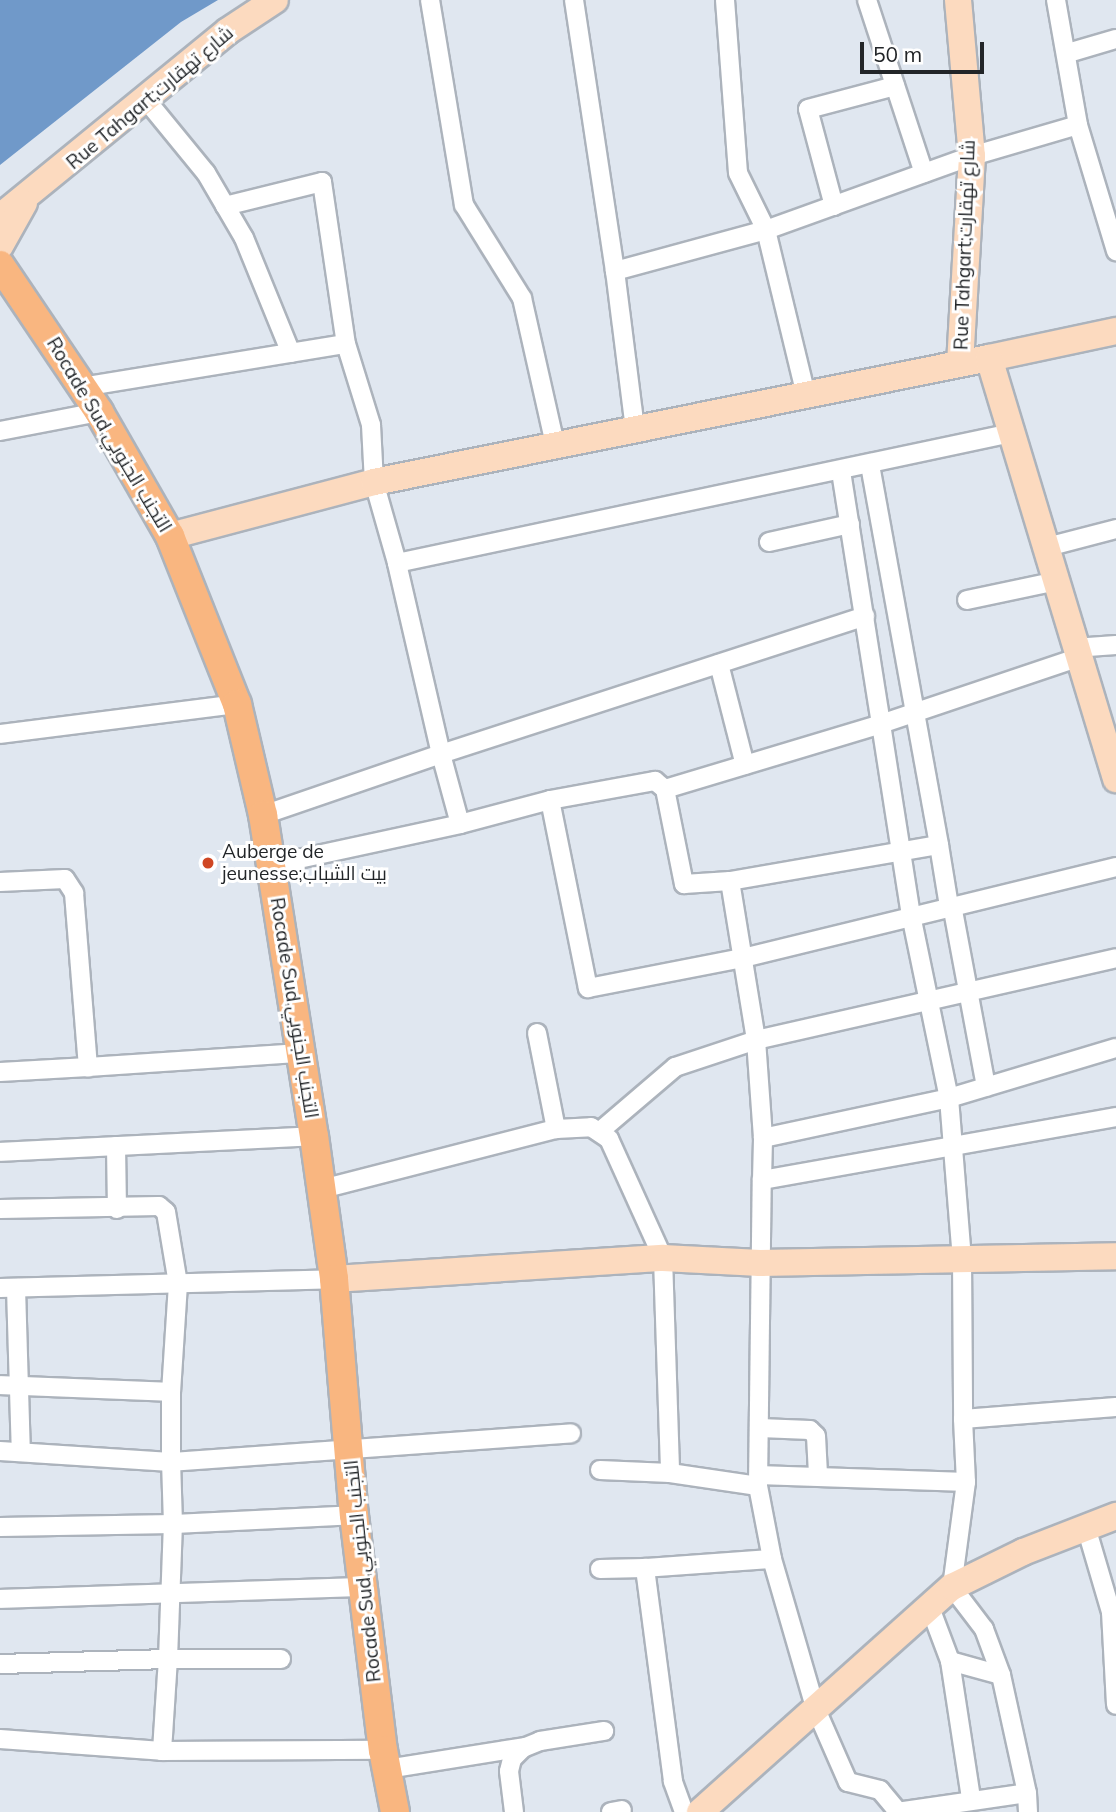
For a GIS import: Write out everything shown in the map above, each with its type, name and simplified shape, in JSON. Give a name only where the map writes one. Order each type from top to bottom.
[{"type":"main road","name":"Rocade Sud,التجنب الجنوبي","points":[[0,265],[9,290],[99,412],[170,536],[237,704],[263,815],[322,1189],[334,1279],[354,1514],[366,1587],[385,1760],[395,1812]]},
{"type":"street","name":"Rue Tahgart;شارع تهقارت","points":[[0,217],[27,199],[228,31],[275,0]]},
{"type":"street","points":[[430,0],[464,205],[522,299],[555,445]]},
{"type":"street","points":[[574,0],[615,271],[635,429]]},
{"type":"street","points":[[725,0],[738,173],[766,230],[806,395]]},
{"type":"street","points":[[867,0],[925,173]]},
{"type":"street","name":"Rue Tahgart;شارع تهقارت","points":[[958,0],[972,156],[960,364]]},
{"type":"street","points":[[1056,0],[1068,53],[1077,125],[1110,206],[1116,251]]},
{"type":"street","points":[[1068,53],[1116,39]]},
{"type":"street","points":[[834,206],[808,109],[895,86]]},
{"type":"street","points":[[147,101],[206,173],[226,206],[244,238],[291,353]]},
{"type":"street","points":[[615,271],[766,230],[972,156],[1077,125]]},
{"type":"street","points":[[226,206],[322,182],[346,344],[371,425],[374,482],[397,563],[460,824]]},
{"type":"street","name":"Rue Tahgart;شارع تهقارت","points":[[0,246],[27,199]]},
{"type":"street","points":[[170,536],[374,482],[1116,331]]},
{"type":"street","points":[[82,387],[346,344]]},
{"type":"street","points":[[989,358],[1057,581],[1075,653],[1114,768]]},
{"type":"street","points":[[0,431],[99,412]]},
{"type":"street","points":[[397,563],[870,465],[1011,433]]},
{"type":"street","points":[[870,465],[986,1087]]},
{"type":"street","points":[[841,471],[911,915],[926,999],[949,1098],[954,1147],[962,1258],[966,1482],[952,1587],[984,1629],[1001,1675],[1027,1793],[1028,1812]]},
{"type":"street","points":[[769,542],[850,524]]},
{"type":"street","points":[[1047,547],[1116,529]]},
{"type":"street","points":[[967,600],[1057,581]]},
{"type":"street","points":[[263,815],[865,616]]},
{"type":"street","points":[[665,789],[918,712],[1075,653],[1116,645]]},
{"type":"street","points":[[719,664],[745,765]]},
{"type":"street","points":[[0,734],[237,704]]},
{"type":"street","points":[[271,865],[460,824],[550,800],[655,782],[665,789],[684,884],[730,881],[939,845]]},
{"type":"street","points":[[550,800],[588,988],[743,958],[951,905],[1116,867]]},
{"type":"street","points":[[0,881],[65,879],[74,893],[89,1067]]},
{"type":"street","points":[[730,881],[756,1040],[762,1138],[759,1481],[772,1559],[815,1707],[848,1782],[880,1790],[897,1811],[1027,1793]]},
{"type":"street","points":[[599,1132],[676,1067],[756,1040],[926,999],[1116,958]]},
{"type":"street","points":[[537,1033],[556,1129]]},
{"type":"street","points":[[762,1138],[949,1098],[1116,1048]]},
{"type":"street","points":[[0,1072],[301,1053]]},
{"type":"street","points":[[762,1180],[1116,1117]]},
{"type":"street","points":[[322,1189],[556,1129],[592,1127],[609,1139],[624,1166],[663,1258],[670,1474]]},
{"type":"street","points":[[0,1152],[314,1136]]},
{"type":"street","points":[[116,1146],[117,1209]]},
{"type":"street","points":[[0,1209],[117,1209],[159,1206],[166,1212],[178,1284],[171,1392],[173,1524],[162,1751]]},
{"type":"street","points":[[20,1452],[9,1385],[8,1288],[334,1279],[663,1258],[760,1263],[1116,1256]]},
{"type":"street","points":[[9,1385],[171,1392]]},
{"type":"street","points":[[963,1419],[1116,1407]]},
{"type":"street","points":[[760,1428],[810,1430],[816,1436],[818,1474]]},
{"type":"street","points":[[0,1451],[171,1462],[349,1446],[571,1433]]},
{"type":"street","points":[[600,1470],[759,1481],[818,1474],[966,1482]]},
{"type":"street","points":[[0,1527],[173,1524],[354,1514]]},
{"type":"street","points":[[645,1568],[673,1781],[698,1811],[952,1587],[1116,1516]]},
{"type":"street","points":[[1087,1527],[1111,1612],[1116,1705]]},
{"type":"street","points":[[600,1569],[772,1559]]},
{"type":"street","points":[[0,1599],[366,1587]]},
{"type":"street","points":[[929,1605],[950,1661],[971,1799]]},
{"type":"street","points":[[0,1664],[281,1659]]},
{"type":"street","points":[[950,1661],[1001,1675]]},
{"type":"street","points":[[0,1739],[162,1751],[385,1760],[524,1747],[540,1741],[604,1731]]},
{"type":"street","points":[[514,1812],[509,1771],[512,1759],[524,1747]]},
{"type":"water","points":[[0,0],[218,0],[181,22],[0,165]]},
{"type":"place","name":"Auberge de jeunesse;بيت الشباب","points":[[208,863]]}]
